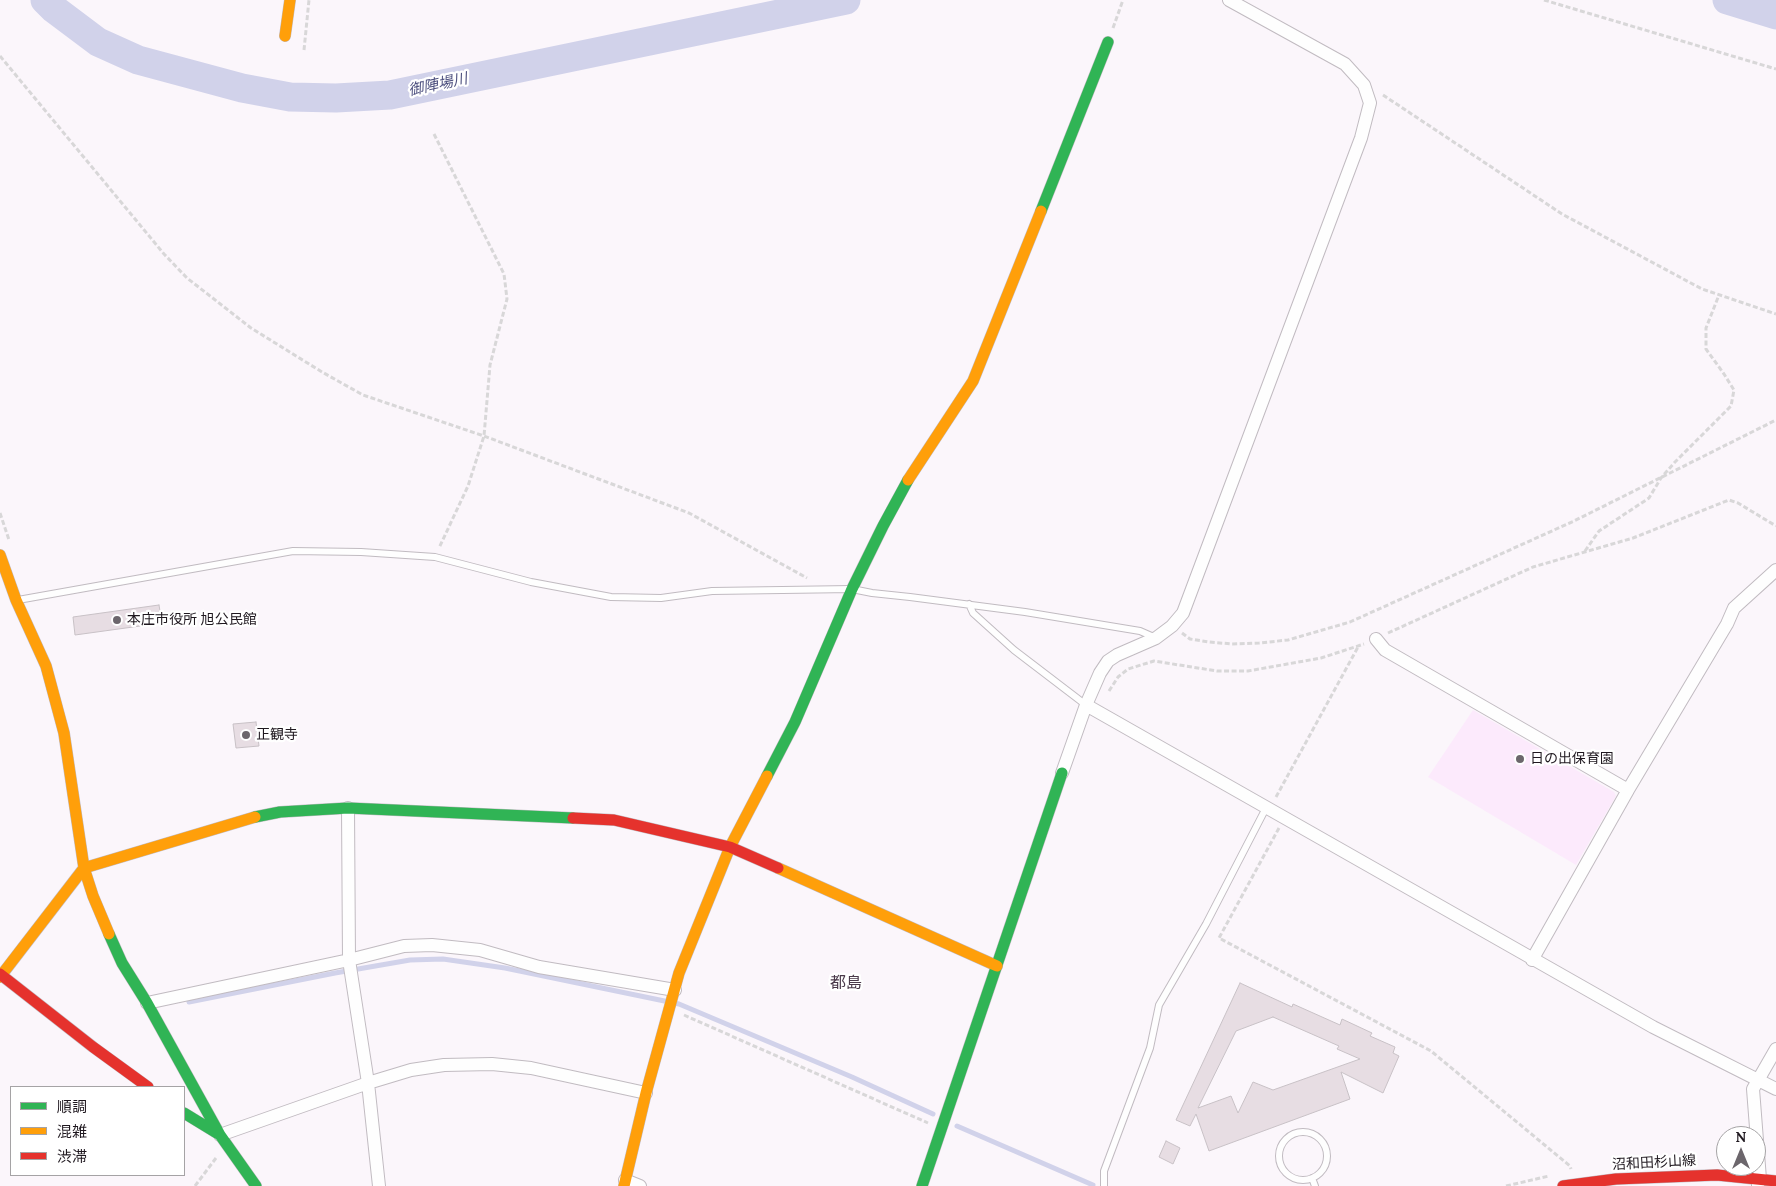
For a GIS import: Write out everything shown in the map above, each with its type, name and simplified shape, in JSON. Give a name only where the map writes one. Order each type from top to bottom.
[{"type":"street","points":[[285,36],[290,0]]},
{"type":"street","points":[[922,1186],[1062,773],[1091,707],[1100,672],[1108,661],[1117,655],[1156,638],[1172,626],[1183,613],[1361,138],[1370,103],[1364,85],[1345,64],[1229,0]]},
{"type":"street","points":[[640,1186],[625,1183],[646,1092],[679,973],[730,847],[795,722],[852,589],[911,476],[973,381],[1108,42]]},
{"type":"street","points":[[0,555],[16,600],[46,666],[64,733],[84,868],[93,896],[122,963],[148,1003],[220,1135],[256,1186]]},
{"type":"street","points":[[1532,960],[1628,790],[1722,632],[1734,608],[1776,570]]},
{"type":"street","points":[[1376,639],[1385,650],[1628,790]]},
{"type":"street","points":[[1091,707],[1532,960],[1653,1027],[1776,1089]]},
{"type":"street","points":[[348,808],[349,960],[368,1083],[379,1186]]},
{"type":"street","points":[[147,1086],[92,1047],[0,976],[84,868],[244,819],[280,812],[348,808],[614,820],[730,847],[998,966]]},
{"type":"street","points":[[148,1003],[349,960],[404,946],[432,945],[480,950],[539,967],[675,990]]},
{"type":"street","points":[[1759,1183],[1753,1089],[1776,1049]]},
{"type":"street","points":[[220,1135],[368,1083],[412,1070],[444,1065],[492,1064],[530,1068],[646,1092]]},
{"type":"street","points":[[185,1114],[220,1135]]},
{"type":"street","name":"沼和田杉山線","points":[[1563,1186],[1616,1179],[1717,1175],[1759,1183],[1776,1181]]},
{"type":"lane","points":[[16,600],[293,551],[361,552],[435,557],[531,582],[611,597],[661,598],[712,591],[852,589],[969,604],[1140,632],[1156,638]]},
{"type":"lane","points":[[969,604],[973,614],[1014,650],[1091,707]]},
{"type":"lane","points":[[1104,1186],[1104,1171],[1150,1048],[1159,1005],[1206,924],[1266,808]]},
{"type":"lane","points":[[1306,1132],[1320,1139],[1324,1145],[1326,1160],[1323,1168],[1312,1178],[1296,1179],[1283,1170],[1279,1154],[1280,1146],[1291,1135],[1306,1132]]},
{"type":"lane","points":[[1312,1178],[1315,1186]]},
{"type":"path","points":[[304,50],[309,0]]},
{"type":"path","points":[[1108,42],[1124,0]]},
{"type":"path","points":[[1544,0],[1776,69]]},
{"type":"path","points":[[0,56],[164,254],[187,278],[251,328],[363,395],[484,436],[689,513],[827,589]]},
{"type":"path","points":[[1378,92],[1562,214],[1702,288],[1776,314]]},
{"type":"path","points":[[434,134],[504,274],[507,299],[490,364],[484,436],[468,486],[435,557]]},
{"type":"path","points":[[1584,551],[1599,531],[1649,498],[1661,478],[1731,406],[1734,390],[1706,349],[1706,328],[1719,295]]},
{"type":"path","points":[[1172,626],[1190,639],[1232,644],[1288,640],[1350,622],[1407,598],[1574,520],[1776,420]]},
{"type":"path","points":[[1091,707],[1118,677],[1128,669],[1154,661],[1217,671],[1248,672],[1321,658],[1376,639],[1533,567],[1633,538],[1729,500],[1738,503],[1776,526]]},
{"type":"path","points":[[1266,808],[1274,799],[1358,646]]},
{"type":"path","points":[[1284,818],[1219,938],[1431,1051],[1570,1166],[1575,1184]]},
{"type":"path","points":[[670,1008],[942,1129]]},
{"type":"path","points":[[196,1186],[215,1160],[220,1135]]},
{"type":"shaded area","points":[[1473,710],[1614,792],[1616,796],[1576,865],[1428,777]]},
{"type":"building","name":"本庄市役所 旭公民館","points":[[159,605],[162,623],[75,635],[73,617]]},
{"type":"building","name":"正観寺","points":[[256,722],[259,746],[236,748],[233,724]]},
{"type":"building","points":[[1240,983],[1292,1007],[1293,1004],[1340,1025],[1342,1019],[1372,1033],[1370,1036],[1395,1047],[1393,1053],[1399,1056],[1383,1093],[1341,1072],[1350,1099],[1209,1151],[1196,1114],[1190,1126],[1176,1120]],"holes":[[[1273,1017],[1339,1046],[1337,1049],[1360,1059],[1273,1090],[1253,1082],[1238,1113],[1231,1096],[1198,1108],[1236,1031]]]},
{"type":"building","points":[[1166,1141],[1180,1148],[1173,1164],[1159,1157]]},
{"type":"waterway","name":"御陣場川","points":[[45,0],[98,42],[138,60],[242,88],[290,97],[336,98],[390,95],[846,0]]},
{"type":"waterway","name":"御陣場川","points":[[1727,0],[1776,15]]},
{"type":"waterway","points":[[189,1002],[410,960],[443,959],[505,968],[679,1004],[852,1077],[933,1114]]},
{"type":"waterway","points":[[957,1126],[1093,1185]]},
{"type":"traffic: fast","points":[[1041,211],[1108,42]]},
{"type":"traffic: fast","points":[[767,776],[795,722],[852,589],[908,480]]},
{"type":"traffic: fast","points":[[922,1186],[1062,773]]},
{"type":"traffic: fast","points":[[255,817],[280,812],[348,808],[573,818]]},
{"type":"traffic: fast","points":[[109,934],[122,963],[147,1003],[220,1135],[256,1186]]},
{"type":"traffic: fast","points":[[185,1114],[220,1135]]},
{"type":"traffic: slow","points":[[285,36],[290,0]]},
{"type":"traffic: slow","points":[[908,480],[973,381],[1041,211]]},
{"type":"traffic: slow","points":[[0,555],[16,600],[46,666],[64,733],[84,868],[93,896],[109,934]]},
{"type":"traffic: slow","points":[[624,1186],[646,1093],[679,973],[730,847],[767,776]]},
{"type":"traffic: slow","points":[[0,977],[84,868],[255,817]]},
{"type":"traffic: slow","points":[[778,868],[997,966]]},
{"type":"traffic: jam","points":[[573,818],[614,820],[730,847],[778,868]]},
{"type":"traffic: jam","points":[[0,974],[93,1047],[147,1086]]},
{"type":"traffic: jam","points":[[1563,1186],[1616,1179],[1717,1175],[1776,1181]]},
{"type":"place","name":"本庄市役所 旭公民館","points":[[117,620]]},
{"type":"place","name":"正観寺","points":[[246,735]]},
{"type":"place","name":"日の出保育園","points":[[1520,759]]},
{"type":"district","name":"都島","points":[[846,983]]}]
